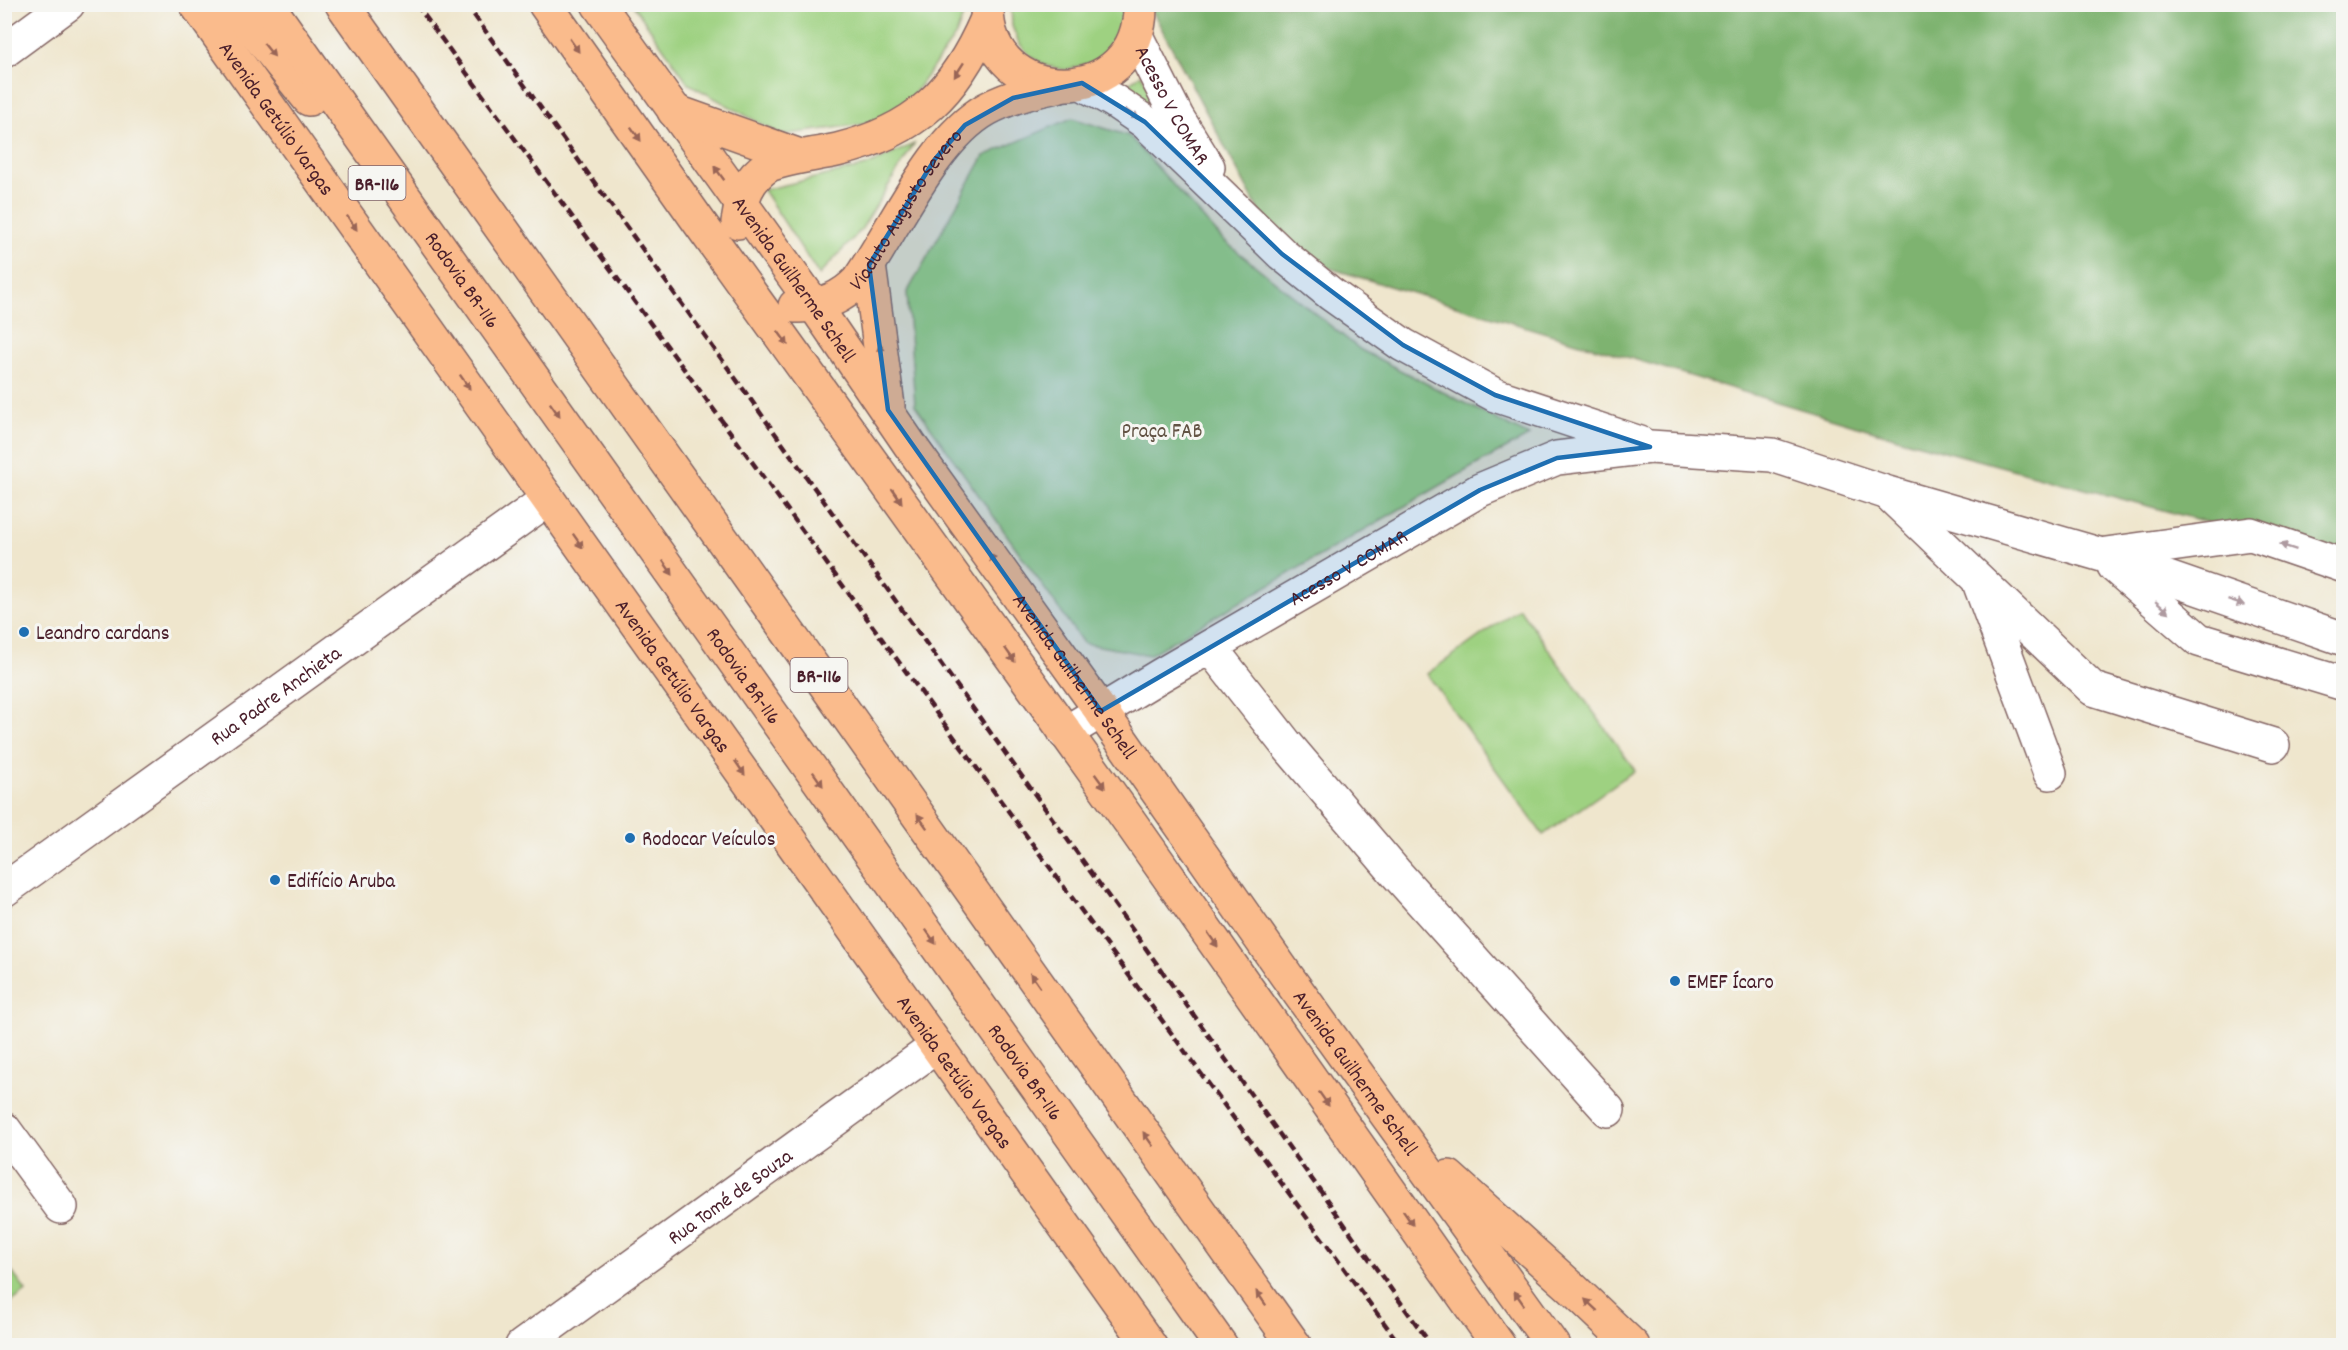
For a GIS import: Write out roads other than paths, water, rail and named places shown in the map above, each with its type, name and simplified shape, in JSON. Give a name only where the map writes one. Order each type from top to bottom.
[{"type":"main road","name":"Avenida Getúlio Vargas","points":[[196,4],[1150,1346]]},
{"type":"main road","name":"BR-116","points":[[233,4],[521,362]]},
{"type":"main road","name":"Rodovia BR-116","points":[[267,4],[1221,1346]]},
{"type":"main road","name":"BR-116","points":[[342,4],[1295,1346]]},
{"type":"main road","name":"Avenida Guilherme Schell","points":[[545,4],[1137,832],[1499,1346]]},
{"type":"main road","name":"Avenida Guilherme Schell","points":[[598,4],[815,306],[910,445],[1101,711],[1286,975],[1553,1346]]},
{"type":"main road","name":"Viaduto Augusto Severo","points":[[987,12],[972,48],[952,80],[932,103],[909,122],[881,136],[854,145],[800,156],[769,165],[761,170],[747,186],[741,204],[736,243],[742,282],[791,306],[815,306],[830,301],[850,289],[869,266],[935,159],[960,130],[995,105],[1023,94],[1105,74],[1124,57],[1138,20]]},
{"type":"main road","points":[[987,12],[994,44],[1010,65],[1032,79],[1069,84]]},
{"type":"main road","points":[[674,111],[800,156]]},
{"type":"main road","points":[[869,266],[888,410]]},
{"type":"main road","points":[[1405,1138],[1571,1287],[1633,1346]]},
{"type":"street","points":[[4,51],[68,4]]},
{"type":"street","name":"Acesso V COMAR","points":[[1138,20],[1177,117],[1232,204]]},
{"type":"street","name":"Acesso V COMAR","points":[[1069,84],[1114,101],[1144,123],[1232,204],[1282,254],[1331,294],[1403,345],[1495,395],[1650,447]]},
{"type":"street","name":"Acesso V COMAR","points":[[1065,733],[1480,490],[1557,458],[1650,447],[1772,455],[1888,493],[2102,555],[2343,639]]},
{"type":"street","points":[[1888,493],[2093,689],[2273,745]]},
{"type":"street","name":"Rua Padre Anchieta","points":[[4,890],[548,499]]},
{"type":"street","points":[[2102,555],[2251,534],[2343,566]]},
{"type":"street","points":[[2102,555],[2199,640],[2343,684]]},
{"type":"street","points":[[1977,578],[2050,773]]},
{"type":"street","points":[[1210,647],[1293,753],[1395,872],[1608,1110]]},
{"type":"street","name":"Rua Tomé de Souza","points":[[522,1346],[937,1046]]},
{"type":"street","points":[[4,1129],[61,1207]]},
{"type":"railway","points":[[416,4],[1401,1346]]},
{"type":"railway","points":[[466,4],[1432,1346]]},
{"type":"place","name":"Leandro cardans","points":[[24,632]]},
{"type":"place","name":"Rodocar Veículos","points":[[630,838]]},
{"type":"place","name":"Edifício Aruba","points":[[275,880]]},
{"type":"place","name":"EMEF Ícaro","points":[[1675,981]]},
{"type":"park label","name":"Praça FAB","points":[[1162,430]]}]
